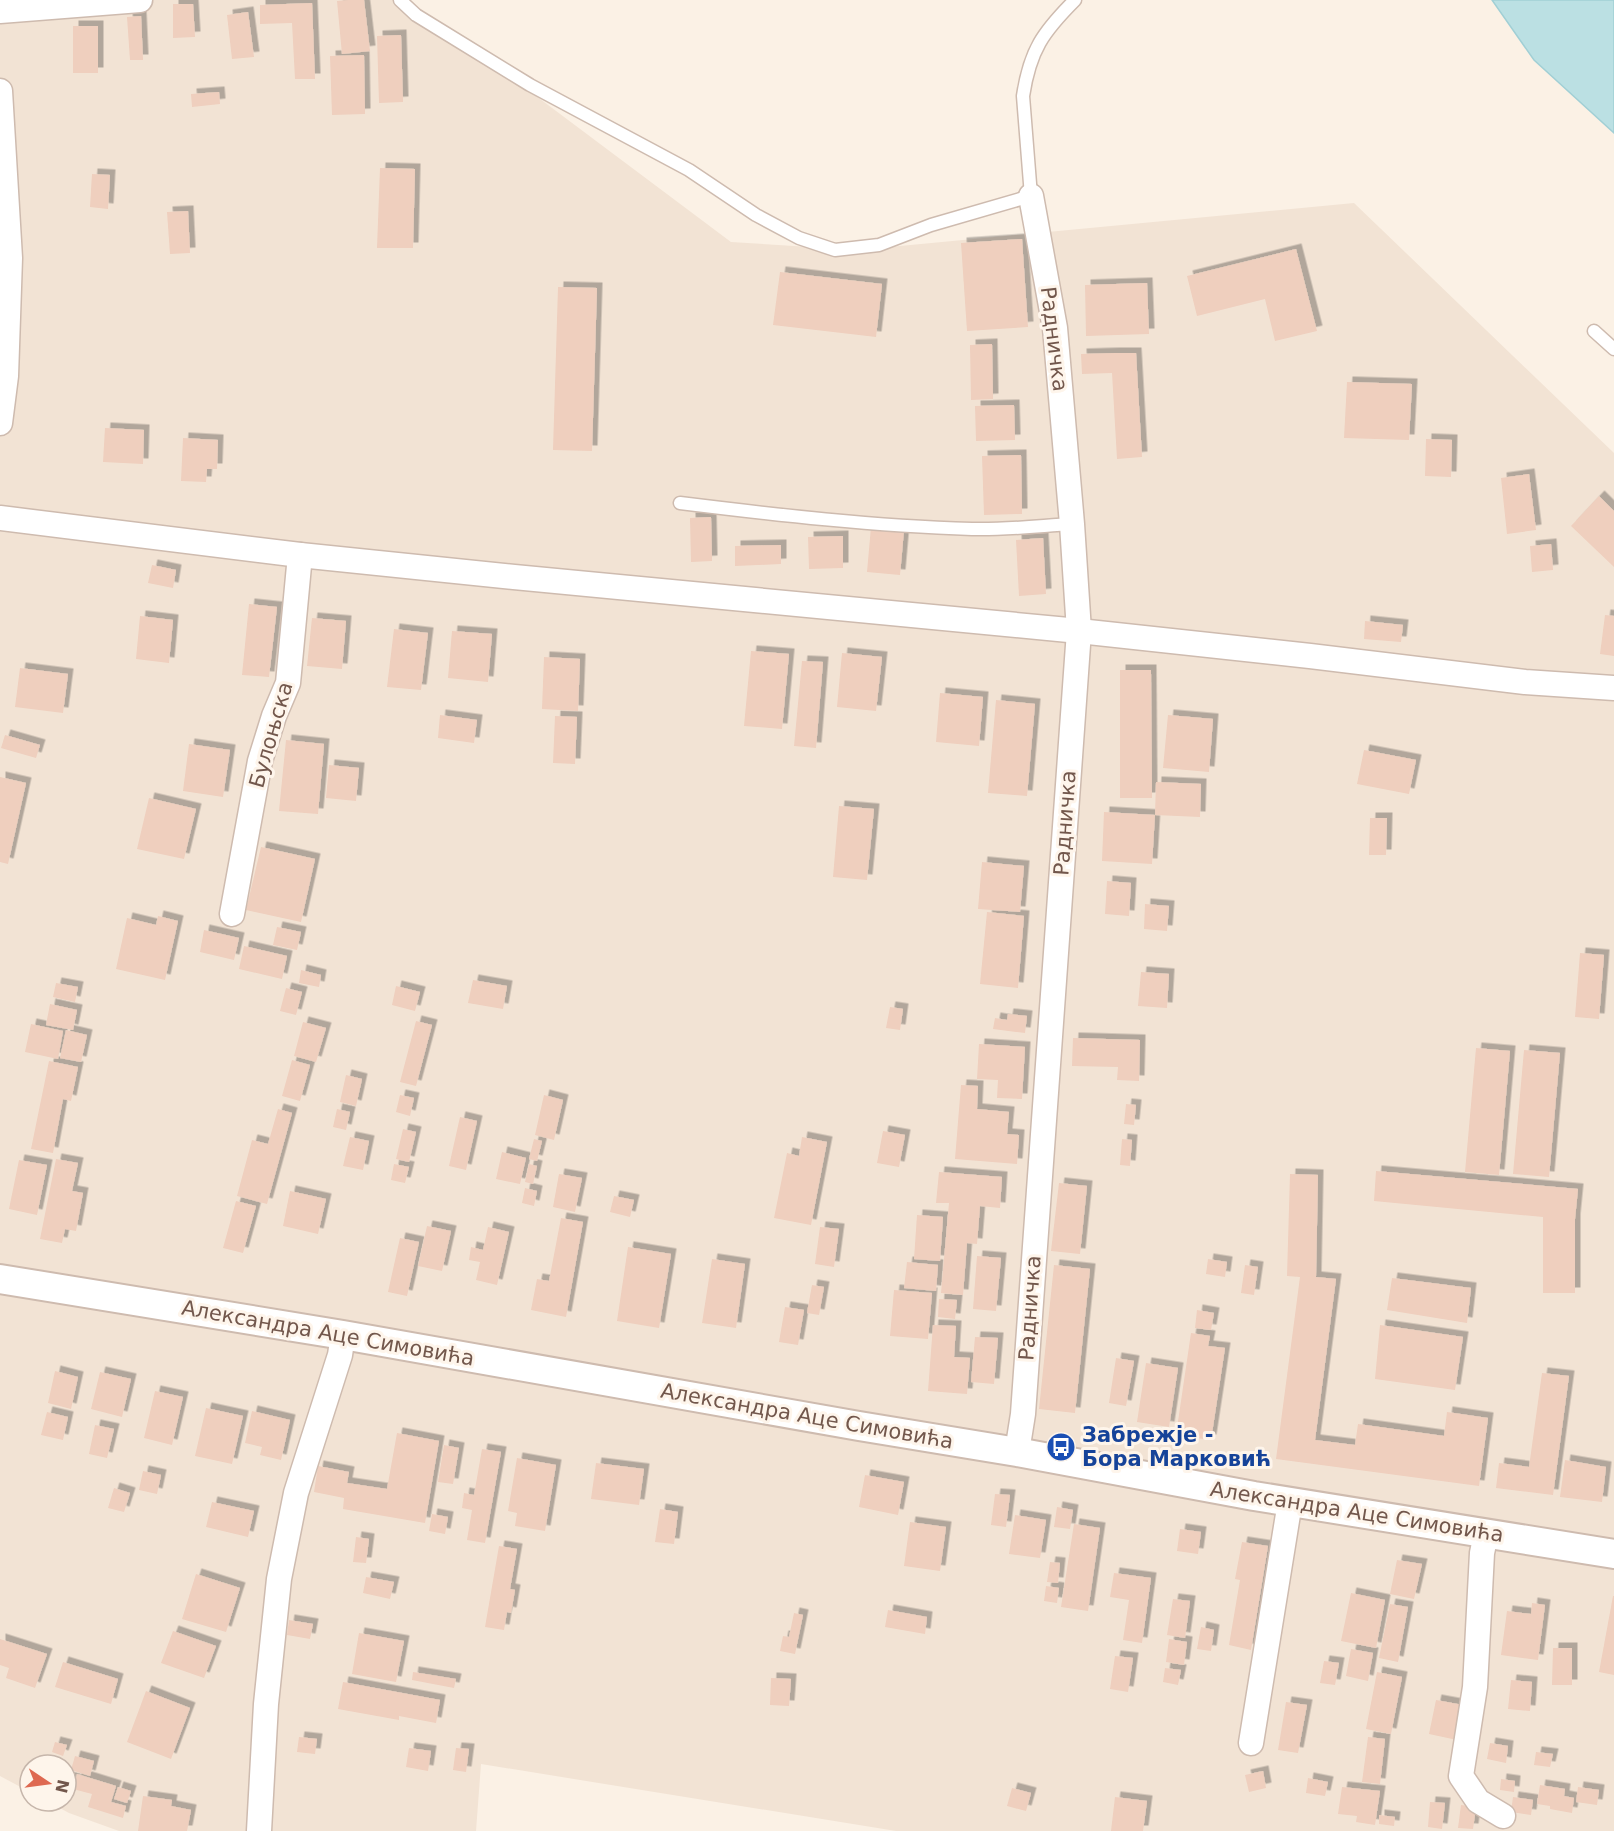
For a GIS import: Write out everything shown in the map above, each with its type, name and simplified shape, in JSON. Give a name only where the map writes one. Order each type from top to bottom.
[{"type":"street","points":[[0,11],[140,0]]},
{"type":"street","points":[[0,91],[10,258],[6,375],[0,423]]},
{"type":"street","name":"Радничка","points":[[1017,1452],[1024,1402],[1079,631],[1055,328],[1031,196]]},
{"type":"street","points":[[0,518],[300,555],[514,578],[1079,631],[1525,682],[1614,688]]},
{"type":"street","name":"Булоњска","points":[[232,914],[260,762],[274,716],[288,682],[300,555]]},
{"type":"street","name":"Александра Аце Симовића","points":[[0,1279],[343,1335],[1017,1452],[1290,1502],[1614,1554]]},
{"type":"street","points":[[259,1831],[266,1715],[279,1580],[296,1492],[340,1355],[343,1335]]},
{"type":"street","points":[[1251,1743],[1290,1502]]},
{"type":"street","points":[[1486,1534],[1482,1553],[1475,1687],[1461,1776],[1478,1801],[1503,1815]]},
{"type":"lane","points":[[400,0],[424,20],[530,85],[689,170],[756,215],[799,238],[835,250],[879,246],[931,225],[1031,196],[1023,96],[1031,57],[1048,27],[1075,0]]},
{"type":"lane","points":[[1594,331],[1614,349]]},
{"type":"lane","points":[[680,503],[795,517],[927,527],[974,529],[1072,524]]},
{"type":"shaded area","points":[[0,0],[408,0],[731,242],[858,250],[1354,203],[1614,453],[1614,1831],[896,1831],[481,1764],[476,1831],[119,1831],[69,1813],[78,1813],[78,1753],[18,1753],[18,1786],[0,1776]]},
{"type":"water","points":[[1492,0],[1614,0],[1614,133],[1534,60]]},
{"type":"building","points":[[364,0],[370,51],[342,54],[337,1]]},
{"type":"building","points":[[312,3],[315,79],[295,79],[292,23],[260,24],[260,5]]},
{"type":"building","points":[[173,4],[193,4],[195,37],[173,38]]},
{"type":"building","points":[[248,12],[254,57],[232,59],[227,15]]},
{"type":"building","points":[[141,16],[143,60],[130,60],[127,17]]},
{"type":"building","points":[[73,26],[98,26],[98,73],[73,73]]},
{"type":"building","points":[[401,35],[403,102],[379,103],[377,36]]},
{"type":"building","points":[[364,55],[365,114],[332,115],[330,56]]},
{"type":"building","points":[[219,92],[220,104],[192,107],[191,94]]},
{"type":"building","points":[[380,168],[415,169],[413,248],[377,248]]},
{"type":"building","points":[[92,174],[110,175],[108,209],[90,207]]},
{"type":"building","points":[[188,211],[190,253],[170,254],[167,212]]},
{"type":"building","points":[[1022,239],[1028,327],[967,331],[961,243]]},
{"type":"building","points":[[1296,249],[1317,331],[1275,341],[1265,299],[1197,316],[1187,276]]},
{"type":"building","points":[[780,272],[882,284],[876,337],[773,325]]},
{"type":"building","points":[[1147,283],[1149,334],[1086,336],[1085,285]]},
{"type":"building","points":[[558,287],[597,288],[592,451],[553,450]]},
{"type":"building","points":[[992,344],[993,399],[971,400],[970,345]]},
{"type":"building","points":[[1136,353],[1142,457],[1117,459],[1112,373],[1082,374],[1081,354]]},
{"type":"building","points":[[1347,382],[1412,384],[1409,440],[1344,438]]},
{"type":"building","points":[[1014,405],[1015,440],[976,441],[975,406]]},
{"type":"building","points":[[105,428],[144,430],[143,464],[103,462]]},
{"type":"building","points":[[183,438],[218,440],[217,469],[207,469],[206,482],[181,481]]},
{"type":"building","points":[[1426,439],[1452,440],[1451,477],[1425,476]]},
{"type":"building","points":[[1021,455],[1022,514],[984,515],[982,456]]},
{"type":"building","points":[[1529,474],[1536,530],[1507,534],[1501,478]]},
{"type":"building","points":[[1599,496],[1614,511],[1614,567],[1571,526]]},
{"type":"building","points":[[711,517],[712,561],[691,562],[690,518]]},
{"type":"building","points":[[871,527],[904,530],[900,575],[867,572]]},
{"type":"building","points":[[843,536],[843,568],[809,569],[808,537]]},
{"type":"building","points":[[1043,538],[1046,594],[1019,596],[1016,540]]},
{"type":"building","points":[[1551,544],[1553,570],[1532,572],[1530,546]]},
{"type":"building","points":[[781,545],[781,564],[735,566],[735,546]]},
{"type":"building","points":[[152,565],[176,570],[173,588],[148,583]]},
{"type":"building","points":[[249,604],[277,607],[269,677],[242,675]]},
{"type":"building","points":[[1605,615],[1614,616],[1614,656],[1600,654]]},
{"type":"building","points":[[140,616],[173,620],[169,663],[136,659]]},
{"type":"building","points":[[312,618],[346,621],[342,669],[307,666]]},
{"type":"building","points":[[1365,621],[1403,625],[1401,642],[1364,639]]},
{"type":"building","points":[[394,629],[428,633],[421,690],[387,687]]},
{"type":"building","points":[[452,631],[492,634],[488,682],[448,678]]},
{"type":"building","points":[[751,651],[789,654],[782,729],[744,726]]},
{"type":"building","points":[[842,653],[882,657],[876,711],[837,707]]},
{"type":"building","points":[[544,657],[580,659],[578,711],[542,709]]},
{"type":"building","points":[[802,661],[823,662],[816,748],[794,746]]},
{"type":"building","points":[[20,668],[68,674],[63,713],[15,707]]},
{"type":"building","points":[[1120,670],[1151,670],[1152,798],[1120,798]]},
{"type":"building","points":[[940,693],[983,697],[979,746],[936,742]]},
{"type":"building","points":[[996,700],[1035,704],[1027,796],[988,793]]},
{"type":"building","points":[[440,715],[477,720],[474,743],[438,738]]},
{"type":"building","points":[[1168,715],[1213,719],[1209,772],[1163,768]]},
{"type":"building","points":[[555,716],[577,717],[575,764],[553,763]]},
{"type":"building","points":[[5,735],[40,745],[36,758],[1,748]]},
{"type":"building","points":[[286,740],[324,744],[318,814],[279,811]]},
{"type":"building","points":[[189,744],[230,750],[223,797],[183,791]]},
{"type":"building","points":[[1364,750],[1416,760],[1409,794],[1357,784]]},
{"type":"building","points":[[329,765],[359,768],[356,801],[326,798]]},
{"type":"building","points":[[0,777],[26,783],[8,864],[0,862]]},
{"type":"building","points":[[1156,782],[1201,784],[1200,817],[1155,815]]},
{"type":"building","points":[[149,798],[196,809],[184,859],[137,849]]},
{"type":"building","points":[[839,806],[874,809],[867,880],[833,877]]},
{"type":"building","points":[[1104,812],[1155,815],[1152,864],[1102,861]]},
{"type":"building","points":[[1370,818],[1387,818],[1386,855],[1369,855]]},
{"type":"building","points":[[261,847],[315,859],[301,922],[246,910]]},
{"type":"building","points":[[982,862],[1024,866],[1020,912],[978,909]]},
{"type":"building","points":[[1107,881],[1131,883],[1129,916],[1105,914]]},
{"type":"building","points":[[1145,904],[1169,906],[1167,931],[1144,929]]},
{"type":"building","points":[[987,912],[1024,916],[1018,988],[980,984]]},
{"type":"building","points":[[158,916],[178,921],[165,980],[116,969],[127,918],[156,925]]},
{"type":"building","points":[[277,927],[301,932],[297,950],[273,945]]},
{"type":"building","points":[[204,930],[239,938],[234,960],[200,952]]},
{"type":"building","points":[[244,946],[287,956],[282,979],[239,969]]},
{"type":"building","points":[[1580,953],[1604,955],[1599,1019],[1575,1017]]},
{"type":"building","points":[[301,970],[321,975],[319,987],[299,983]]},
{"type":"building","points":[[1141,972],[1169,974],[1167,1008],[1138,1006]]},
{"type":"building","points":[[473,980],[507,986],[503,1009],[468,1003]]},
{"type":"building","points":[[56,983],[78,987],[75,1002],[53,997]]},
{"type":"building","points":[[396,986],[420,992],[415,1011],[392,1005]]},
{"type":"building","points":[[286,988],[302,992],[296,1015],[280,1011]]},
{"type":"building","points":[[50,1004],[77,1010],[73,1030],[46,1025]]},
{"type":"building","points":[[890,1007],[903,1009],[900,1030],[886,1028]]},
{"type":"building","points":[[1008,1014],[1027,1016],[1025,1033],[993,1029],[995,1018],[1007,1020]]},
{"type":"building","points":[[416,1021],[432,1025],[416,1086],[400,1082]]},
{"type":"building","points":[[303,1022],[326,1028],[316,1062],[294,1056]]},
{"type":"building","points":[[31,1024],[63,1031],[58,1059],[25,1052]]},
{"type":"building","points":[[66,1030],[87,1035],[81,1062],[60,1058]]},
{"type":"building","points":[[1073,1038],[1140,1040],[1139,1081],[1117,1080],[1118,1067],[1072,1066]]},
{"type":"building","points":[[979,1044],[1025,1047],[1022,1099],[997,1098],[998,1080],[977,1079]]},
{"type":"building","points":[[1476,1048],[1510,1051],[1499,1175],[1465,1172]]},
{"type":"building","points":[[1524,1050],[1560,1053],[1549,1177],[1513,1174]]},
{"type":"building","points":[[292,1060],[310,1065],[300,1101],[282,1096]]},
{"type":"building","points":[[49,1061],[78,1067],[71,1101],[63,1099],[53,1153],[31,1149]]},
{"type":"building","points":[[346,1075],[362,1079],[356,1106],[340,1102]]},
{"type":"building","points":[[961,1085],[978,1086],[977,1109],[1009,1112],[1007,1134],[1019,1135],[1017,1164],[955,1159]]},
{"type":"building","points":[[400,1095],[414,1098],[410,1116],[396,1112]]},
{"type":"building","points":[[544,1095],[563,1100],[554,1140],[535,1135]]},
{"type":"building","points":[[1126,1104],[1136,1105],[1134,1125],[1124,1124]]},
{"type":"building","points":[[278,1109],[292,1113],[267,1204],[237,1196],[252,1140],[268,1144]]},
{"type":"building","points":[[337,1109],[350,1112],[346,1130],[333,1127]]},
{"type":"building","points":[[460,1117],[477,1121],[466,1170],[449,1166]]},
{"type":"building","points":[[403,1129],[416,1132],[409,1162],[396,1159]]},
{"type":"building","points":[[883,1131],[905,1135],[899,1167],[877,1163]]},
{"type":"building","points":[[350,1137],[369,1141],[363,1170],[343,1166]]},
{"type":"building","points":[[802,1137],[827,1142],[811,1225],[774,1218],[787,1153],[799,1156]]},
{"type":"building","points":[[534,1139],[542,1141],[537,1161],[529,1159]]},
{"type":"building","points":[[1122,1139],[1132,1140],[1130,1166],[1120,1165]]},
{"type":"building","points":[[502,1152],[526,1158],[520,1184],[496,1179]]},
{"type":"building","points":[[56,1159],[78,1163],[72,1191],[83,1193],[76,1231],[65,1229],[62,1243],[40,1239]]},
{"type":"building","points":[[19,1160],[47,1165],[37,1215],[9,1209]]},
{"type":"building","points":[[394,1164],[409,1167],[405,1183],[391,1180]]},
{"type":"building","points":[[529,1164],[537,1166],[533,1184],[525,1182]]},
{"type":"building","points":[[1376,1171],[1578,1189],[1575,1219],[1575,1293],[1543,1293],[1543,1217],[1374,1201]]},
{"type":"building","points":[[939,1172],[1002,1177],[1000,1208],[980,1206],[977,1244],[967,1243],[963,1295],[941,1293],[949,1203],[936,1203]]},
{"type":"building","points":[[559,1174],[582,1178],[575,1212],[553,1207]]},
{"type":"building","points":[[1290,1174],[1318,1175],[1316,1277],[1336,1279],[1315,1440],[1355,1445],[1358,1424],[1444,1436],[1447,1412],[1488,1418],[1479,1486],[1276,1459],[1300,1277],[1287,1276]]},
{"type":"building","points":[[1059,1183],[1087,1186],[1080,1254],[1051,1251]]},
{"type":"building","points":[[525,1188],[537,1191],[534,1206],[522,1203]]},
{"type":"building","points":[[290,1191],[326,1199],[318,1234],[283,1226]]},
{"type":"building","points":[[614,1196],[634,1200],[630,1217],[610,1212]]},
{"type":"building","points":[[236,1201],[256,1206],[243,1253],[223,1248]]},
{"type":"building","points":[[917,1215],[943,1217],[940,1261],[914,1259]]},
{"type":"building","points":[[561,1218],[583,1222],[566,1317],[531,1310],[537,1279],[549,1281]]},
{"type":"building","points":[[427,1226],[451,1231],[442,1271],[418,1266]]},
{"type":"building","points":[[488,1227],[509,1232],[497,1285],[476,1280],[480,1262],[469,1260],[471,1247],[483,1250]]},
{"type":"building","points":[[820,1227],[839,1229],[834,1267],[815,1264]]},
{"type":"building","points":[[400,1238],[419,1242],[407,1296],[388,1292]]},
{"type":"building","points":[[628,1247],[671,1254],[659,1328],[617,1321]]},
{"type":"building","points":[[977,1256],[1001,1258],[996,1311],[973,1309]]},
{"type":"building","points":[[712,1259],[745,1264],[736,1328],[702,1323]]},
{"type":"building","points":[[1208,1259],[1227,1262],[1225,1277],[1206,1274]]},
{"type":"building","points":[[907,1262],[938,1265],[936,1291],[904,1288]]},
{"type":"building","points":[[1054,1265],[1090,1269],[1075,1413],[1039,1409]]},
{"type":"building","points":[[1245,1265],[1258,1267],[1254,1295],[1241,1293]]},
{"type":"building","points":[[1392,1278],[1471,1288],[1467,1323],[1387,1310]]},
{"type":"building","points":[[812,1285],[824,1287],[819,1315],[807,1313]]},
{"type":"building","points":[[894,1290],[932,1293],[928,1339],[890,1336]]},
{"type":"building","points":[[939,1299],[957,1300],[955,1319],[938,1317]]},
{"type":"building","points":[[785,1307],[804,1310],[798,1345],[779,1342]]},
{"type":"building","points":[[1197,1310],[1214,1313],[1211,1330],[1195,1328]]},
{"type":"building","points":[[933,1325],[956,1326],[954,1357],[970,1358],[967,1394],[928,1391]]},
{"type":"building","points":[[1380,1325],[1463,1337],[1455,1390],[1375,1379]]},
{"type":"building","points":[[1191,1333],[1210,1336],[1208,1346],[1225,1348],[1211,1440],[1176,1435]]},
{"type":"building","points":[[975,1337],[998,1338],[994,1384],[971,1382]]},
{"type":"building","points":[[1116,1358],[1134,1361],[1126,1406],[1109,1403]]},
{"type":"building","points":[[1146,1363],[1178,1368],[1169,1427],[1137,1422]]},
{"type":"building","points":[[55,1371],[78,1377],[71,1409],[48,1403]]},
{"type":"building","points":[[100,1372],[131,1379],[122,1417],[91,1409]]},
{"type":"building","points":[[1542,1373],[1569,1376],[1553,1495],[1496,1488],[1499,1463],[1529,1467]]},
{"type":"building","points":[[155,1391],[183,1397],[172,1445],[144,1438]]},
{"type":"building","points":[[206,1408],[243,1416],[232,1464],[195,1456]]},
{"type":"building","points":[[252,1411],[290,1420],[281,1460],[260,1455],[262,1447],[245,1443]]},
{"type":"building","points":[[47,1412],[68,1417],[63,1440],[41,1435]]},
{"type":"building","points":[[95,1425],[114,1429],[107,1458],[89,1454]]},
{"type":"building","points":[[397,1433],[439,1441],[425,1523],[343,1509],[344,1498],[314,1492],[318,1466],[349,1472],[347,1483],[387,1489]]},
{"type":"building","points":[[444,1445],[459,1448],[453,1484],[438,1482]]},
{"type":"building","points":[[482,1449],[501,1452],[485,1543],[467,1540],[472,1510],[462,1508],[464,1493],[474,1495]]},
{"type":"building","points":[[517,1458],[556,1465],[545,1531],[515,1526],[517,1513],[508,1511]]},
{"type":"building","points":[[1565,1460],[1606,1467],[1602,1502],[1560,1497]]},
{"type":"building","points":[[596,1463],[644,1469],[639,1505],[591,1499]]},
{"type":"building","points":[[143,1471],[161,1475],[157,1494],[139,1490]]},
{"type":"building","points":[[865,1475],[904,1482],[898,1515],[859,1507]]},
{"type":"building","points":[[114,1488],[130,1493],[124,1512],[108,1508]]},
{"type":"building","points":[[995,1494],[1010,1495],[1006,1527],[991,1525]]},
{"type":"building","points":[[212,1502],[254,1511],[248,1537],[206,1527]]},
{"type":"building","points":[[1057,1507],[1073,1510],[1070,1529],[1054,1527]]},
{"type":"building","points":[[660,1509],[678,1512],[674,1544],[655,1542]]},
{"type":"building","points":[[432,1514],[448,1517],[445,1534],[429,1531]]},
{"type":"building","points":[[1015,1515],[1046,1520],[1040,1558],[1009,1554]]},
{"type":"building","points":[[910,1522],[946,1527],[940,1571],[904,1566]]},
{"type":"building","points":[[1074,1524],[1100,1528],[1088,1611],[1061,1607]]},
{"type":"building","points":[[1180,1529],[1201,1532],[1198,1554],[1177,1551]]},
{"type":"building","points":[[356,1537],[369,1539],[366,1563],[353,1562]]},
{"type":"building","points":[[1242,1542],[1268,1546],[1251,1650],[1229,1645],[1240,1580],[1235,1579]]},
{"type":"building","points":[[499,1546],[517,1549],[510,1589],[515,1590],[511,1613],[507,1612],[504,1630],[485,1627]]},
{"type":"building","points":[[1397,1560],[1422,1564],[1414,1599],[1390,1594]]},
{"type":"building","points":[[1050,1562],[1060,1563],[1058,1583],[1047,1582]]},
{"type":"building","points":[[1114,1573],[1151,1578],[1142,1643],[1123,1640],[1129,1600],[1110,1597]]},
{"type":"building","points":[[196,1574],[240,1588],[226,1632],[182,1619]]},
{"type":"building","points":[[366,1577],[394,1582],[390,1599],[363,1593]]},
{"type":"building","points":[[1046,1586],[1059,1588],[1057,1603],[1044,1601]]},
{"type":"building","points":[[1351,1593],[1385,1600],[1376,1648],[1341,1641]]},
{"type":"building","points":[[1614,1596],[1614,1675],[1599,1672]]},
{"type":"building","points":[[1173,1599],[1190,1601],[1185,1638],[1167,1635]]},
{"type":"building","points":[[1532,1603],[1545,1605],[1538,1660],[1501,1655],[1507,1611],[1531,1614]]},
{"type":"building","points":[[1390,1604],[1408,1607],[1398,1662],[1379,1658]]},
{"type":"building","points":[[888,1610],[927,1617],[925,1634],[885,1627]]},
{"type":"building","points":[[794,1613],[803,1615],[795,1654],[780,1651],[783,1636],[789,1637]]},
{"type":"building","points":[[289,1620],[313,1624],[310,1639],[287,1635]]},
{"type":"building","points":[[1201,1627],[1214,1630],[1211,1651],[1197,1649]]},
{"type":"building","points":[[173,1631],[216,1646],[204,1678],[161,1663]]},
{"type":"building","points":[[359,1633],[404,1641],[396,1682],[352,1674]]},
{"type":"building","points":[[0,1639],[47,1654],[35,1688],[6,1678],[9,1668],[0,1665]]},
{"type":"building","points":[[1169,1639],[1187,1642],[1184,1665],[1166,1662]]},
{"type":"building","points":[[1553,1648],[1572,1648],[1572,1685],[1552,1685]]},
{"type":"building","points":[[1351,1649],[1373,1653],[1368,1681],[1346,1676]]},
{"type":"building","points":[[1115,1656],[1133,1658],[1128,1692],[1110,1689]]},
{"type":"building","points":[[1324,1661],[1339,1663],[1335,1685],[1320,1683]]},
{"type":"building","points":[[63,1662],[118,1679],[111,1704],[55,1687]]},
{"type":"building","points":[[1165,1668],[1181,1670],[1178,1685],[1163,1682]]},
{"type":"building","points":[[413,1672],[456,1679],[454,1688],[412,1680]]},
{"type":"building","points":[[1377,1672],[1402,1677],[1391,1734],[1366,1729]]},
{"type":"building","points":[[771,1678],[791,1679],[789,1706],[770,1705]]},
{"type":"building","points":[[1511,1680],[1532,1682],[1530,1711],[1508,1709]]},
{"type":"building","points":[[343,1682],[440,1700],[436,1723],[399,1716],[399,1720],[338,1709]]},
{"type":"building","points":[[146,1691],[190,1708],[171,1759],[127,1742]]},
{"type":"building","points":[[1436,1700],[1463,1705],[1457,1740],[1429,1734]]},
{"type":"building","points":[[1286,1702],[1307,1705],[1298,1753],[1278,1750]]},
{"type":"building","points":[[299,1737],[317,1739],[315,1754],[297,1752]]},
{"type":"building","points":[[1368,1737],[1385,1739],[1380,1784],[1362,1782]]},
{"type":"building","points":[[55,1742],[67,1745],[64,1753],[52,1752]]},
{"type":"building","points":[[1490,1743],[1508,1746],[1506,1763],[1487,1759]]},
{"type":"building","points":[[409,1748],[431,1751],[428,1771],[406,1767]]},
{"type":"building","points":[[456,1748],[469,1749],[466,1772],[453,1770]]},
{"type":"building","points":[[1536,1752],[1553,1754],[1550,1767],[1534,1765]]},
{"type":"building","points":[[78,1757],[94,1761],[90,1776],[78,1772]]},
{"type":"building","points":[[1263,1771],[1266,1788],[1249,1792],[1245,1775]]},
{"type":"building","points":[[78,1774],[116,1786],[111,1802],[126,1806],[123,1818],[88,1807],[92,1794],[78,1790]]},
{"type":"building","points":[[1308,1778],[1328,1782],[1325,1796],[1306,1793]]},
{"type":"building","points":[[1501,1779],[1515,1781],[1514,1792],[1500,1790]]},
{"type":"building","points":[[1540,1785],[1565,1789],[1564,1796],[1574,1798],[1572,1813],[1537,1804]]},
{"type":"building","points":[[118,1787],[131,1791],[127,1803],[114,1799]]},
{"type":"building","points":[[1342,1787],[1380,1791],[1375,1825],[1356,1822],[1357,1816],[1338,1814]]},
{"type":"building","points":[[1578,1787],[1599,1790],[1597,1805],[1576,1802]]},
{"type":"building","points":[[1012,1788],[1031,1793],[1026,1811],[1007,1806]]},
{"type":"building","points":[[143,1796],[172,1800],[171,1806],[191,1810],[187,1831],[138,1831]]},
{"type":"building","points":[[1115,1797],[1147,1801],[1143,1831],[1111,1831]]},
{"type":"building","points":[[1513,1797],[1533,1800],[1531,1815],[1511,1812]]},
{"type":"building","points":[[1430,1802],[1445,1803],[1442,1829],[1428,1827]]},
{"type":"building","points":[[1461,1805],[1476,1807],[1473,1829],[1458,1828]]},
{"type":"building","points":[[1379,1815],[1395,1817],[1394,1826],[1379,1824]]},
{"type":"place","name":"Забрежје - Бора Марковић","points":[[1061,1447]]}]
